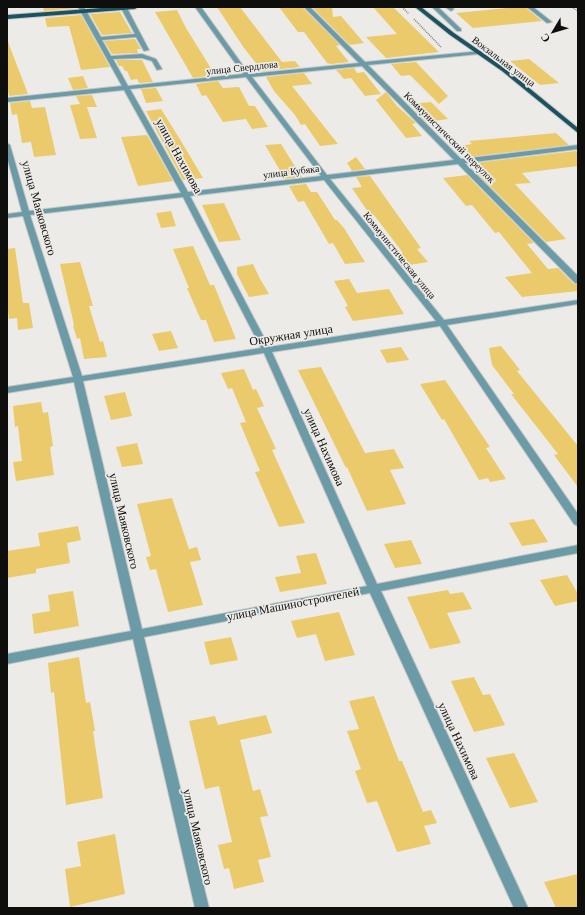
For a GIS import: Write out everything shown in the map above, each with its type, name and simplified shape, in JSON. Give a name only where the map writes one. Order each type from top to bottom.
[{"type":"main road","points":[[7,17],[82,9],[134,7]]},
{"type":"main road","name":"Вокзальная улица","points":[[418,7],[452,34],[479,52],[578,131]]},
{"type":"street","name":"Коммунистическая улица","points":[[198,7],[247,76],[325,177],[442,323],[578,522]]},
{"type":"street","name":"Коммунистический переулок","points":[[307,7],[578,281]]},
{"type":"street","points":[[435,7],[458,30]]},
{"type":"street","points":[[530,7],[549,22]]},
{"type":"street","points":[[124,8],[146,50]]},
{"type":"street","name":"улица Нахимова","points":[[82,9],[186,195],[267,351],[374,589],[521,908]]},
{"type":"street","points":[[99,39],[139,35]]},
{"type":"street","name":"улица Свердлова","points":[[7,100],[479,52]]},
{"type":"street","points":[[109,58],[142,56],[154,60],[159,69]]},
{"type":"street","name":"улица Маяковского","points":[[7,145],[26,214],[78,379],[202,908]]},
{"type":"street","name":"улица Кубяка","points":[[7,216],[578,147]]},
{"type":"street","name":"Окружная улица","points":[[7,390],[578,302]]},
{"type":"street","name":"улица Машиностроителей","points":[[7,659],[578,549]]},
{"type":"path","points":[[402,7],[442,48]]},
{"type":"building","points":[[43,7],[77,7],[77,8],[44,11]]},
{"type":"building","points":[[217,7],[240,7],[282,62],[295,61],[300,67],[262,71],[244,48]]},
{"type":"building","points":[[279,7],[302,7],[340,45],[336,46],[349,62],[327,63],[304,32],[298,32]]},
{"type":"building","points":[[312,7],[332,7],[333,17],[341,16],[364,43],[350,45]]},
{"type":"building","points":[[373,7],[393,7],[439,52],[386,58],[366,37],[397,34]]},
{"type":"building","points":[[525,7],[542,21],[473,28],[456,13]]},
{"type":"building","points":[[177,10],[186,28],[215,75],[193,78],[155,12]]},
{"type":"building","points":[[120,12],[132,33],[102,35],[90,14]]},
{"type":"building","points":[[81,15],[110,67],[81,70],[69,26],[47,27],[45,18]]},
{"type":"building","points":[[135,39],[141,49],[137,49],[138,53],[112,54],[104,41]]},
{"type":"building","points":[[7,42],[28,94],[9,96],[7,91]]},
{"type":"building","points":[[529,59],[559,83],[540,85],[510,61]]},
{"type":"building","points":[[116,60],[142,60],[153,82],[139,83],[137,79],[131,80],[127,71],[125,71],[122,66],[119,66]]},
{"type":"building","points":[[416,62],[448,96],[439,104],[410,75],[401,76],[391,64]]},
{"type":"building","points":[[354,68],[357,73],[364,72],[381,94],[365,96],[351,78],[344,79],[336,70]]},
{"type":"building","points":[[304,73],[312,84],[292,86],[338,144],[320,146],[305,124],[301,125],[295,115],[274,91],[266,77]]},
{"type":"building","points":[[83,76],[88,88],[73,90],[68,78]]},
{"type":"building","points":[[218,81],[223,88],[239,87],[249,106],[255,106],[268,127],[252,129],[246,119],[223,122],[206,95],[202,96],[196,84]]},
{"type":"building","points":[[156,88],[163,101],[146,103],[141,89]]},
{"type":"building","points":[[386,92],[397,106],[416,123],[412,124],[422,136],[406,138],[376,100]]},
{"type":"building","points":[[92,95],[97,107],[87,107],[97,138],[80,139],[70,105],[80,104],[76,96]]},
{"type":"building","points":[[30,101],[32,108],[45,107],[56,155],[34,157],[31,142],[22,143],[17,114],[12,115],[10,103]]},
{"type":"building","points":[[431,102],[448,119],[426,122],[409,104]]},
{"type":"building","points":[[161,109],[203,178],[183,180],[146,111]]},
{"type":"building","points":[[556,133],[569,145],[469,157],[459,146],[472,144],[469,141]]},
{"type":"building","points":[[147,135],[173,181],[138,186],[121,137]]},
{"type":"building","points":[[281,144],[302,177],[285,179],[265,145]]},
{"type":"building","points":[[576,151],[578,153],[578,166],[522,173],[531,183],[515,184],[566,239],[546,242],[478,174],[484,173],[475,163]]},
{"type":"building","points":[[356,157],[365,169],[352,171],[347,163]]},
{"type":"building","points":[[467,175],[534,243],[527,244],[548,269],[558,268],[574,284],[578,284],[578,291],[522,297],[505,277],[532,273],[499,232],[495,233],[472,205],[466,206],[443,178]]},
{"type":"building","points":[[370,176],[421,248],[417,249],[428,262],[409,265],[400,253],[403,253],[374,215],[370,215],[352,188],[362,187],[356,177]]},
{"type":"building","points":[[306,184],[311,192],[317,192],[335,220],[337,220],[344,228],[365,262],[345,264],[333,243],[329,244],[304,201],[298,202],[289,186]]},
{"type":"building","points":[[224,203],[241,240],[219,242],[202,205]]},
{"type":"building","points":[[171,211],[176,226],[161,228],[156,213]]},
{"type":"building","points":[[193,246],[210,285],[214,285],[236,339],[214,342],[206,320],[201,320],[187,288],[189,288],[173,249]]},
{"type":"building","points":[[15,248],[23,303],[29,303],[33,328],[18,330],[17,318],[9,319],[7,303],[7,249]]},
{"type":"building","points":[[80,262],[93,306],[89,306],[100,342],[103,341],[107,357],[84,359],[80,338],[77,339],[73,326],[60,264]]},
{"type":"building","points":[[253,264],[269,294],[249,297],[237,274],[237,267]]},
{"type":"building","points":[[349,279],[357,293],[389,289],[404,314],[353,321],[345,307],[348,306],[334,281]]},
{"type":"building","points":[[171,331],[178,348],[159,351],[152,334]]},
{"type":"building","points":[[501,346],[520,370],[517,371],[578,446],[578,487],[554,455],[558,454],[511,394],[514,394],[492,365],[489,348]]},
{"type":"building","points":[[401,347],[409,360],[387,363],[380,350]]},
{"type":"building","points":[[321,367],[365,453],[394,449],[404,468],[390,470],[406,504],[367,511],[347,467],[346,468],[298,370]]},
{"type":"building","points":[[244,369],[253,390],[256,389],[264,406],[257,408],[276,449],[272,450],[305,523],[279,527],[255,472],[260,471],[240,423],[246,422],[232,388],[228,389],[221,373]]},
{"type":"building","points":[[445,380],[490,447],[486,448],[506,479],[490,482],[488,478],[479,480],[444,419],[442,420],[420,384]]},
{"type":"building","points":[[125,392],[132,416],[111,420],[104,396]]},
{"type":"building","points":[[41,402],[43,413],[48,412],[53,446],[50,447],[54,475],[16,481],[13,462],[22,461],[18,426],[15,427],[13,406]]},
{"type":"building","points":[[137,443],[143,464],[122,467],[116,447]]},
{"type":"building","points":[[172,498],[189,549],[197,547],[201,560],[190,562],[203,605],[168,612],[156,569],[150,570],[146,557],[151,556],[137,504]]},
{"type":"building","points":[[534,519],[548,542],[522,546],[509,523]]},
{"type":"building","points":[[78,526],[81,540],[67,543],[70,563],[36,569],[36,573],[7,578],[7,551],[40,546],[38,533]]},
{"type":"building","points":[[411,540],[422,564],[395,568],[384,544]]},
{"type":"building","points":[[316,553],[327,584],[280,592],[275,577],[301,573],[296,556]]},
{"type":"building","points":[[567,575],[578,594],[578,601],[555,606],[540,580]]},
{"type":"building","points":[[448,590],[450,594],[463,592],[472,609],[447,613],[461,643],[430,649],[407,597]]},
{"type":"building","points":[[73,591],[79,626],[34,634],[32,614],[50,611],[48,595]]},
{"type":"building","points":[[339,612],[355,655],[325,661],[316,634],[297,638],[291,621]]},
{"type":"building","points":[[231,637],[238,660],[210,665],[204,642]]},
{"type":"building","points":[[79,657],[86,703],[90,702],[95,731],[93,731],[103,798],[66,805],[54,692],[51,693],[48,663]]},
{"type":"building","points":[[474,677],[483,695],[490,694],[505,725],[474,732],[451,681]]},
{"type":"building","points":[[374,696],[399,761],[402,761],[423,812],[431,810],[437,823],[424,826],[431,844],[397,852],[377,801],[367,803],[355,771],[361,769],[347,731],[359,729],[349,701]]},
{"type":"building","points":[[266,715],[272,733],[240,740],[253,791],[260,789],[268,816],[260,817],[271,857],[258,860],[264,882],[234,889],[229,868],[224,869],[218,845],[232,842],[219,786],[205,789],[189,721],[215,716],[218,725]]},
{"type":"building","points":[[514,753],[538,802],[510,808],[486,758]]},
{"type":"building","points":[[115,834],[125,894],[70,907],[65,869],[81,866],[77,842]]},
{"type":"building","points":[[578,874],[578,908],[556,908],[544,882]]},
{"type":"railway","points":[[573,7],[578,10]]}]
